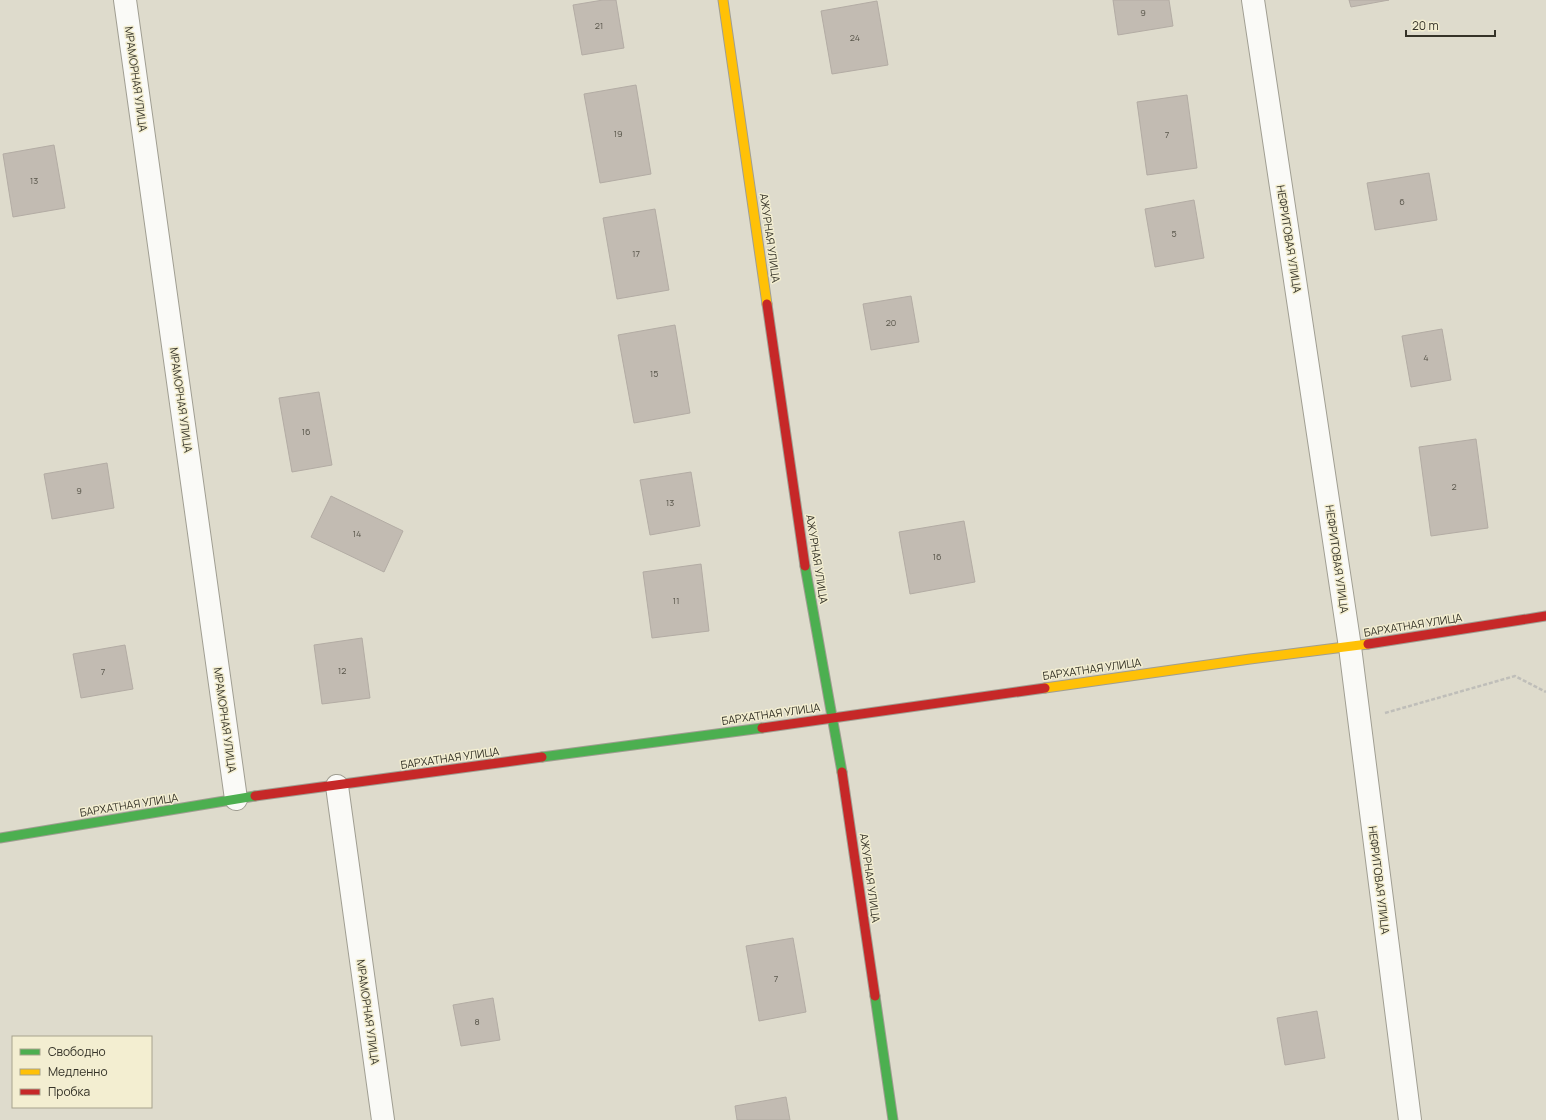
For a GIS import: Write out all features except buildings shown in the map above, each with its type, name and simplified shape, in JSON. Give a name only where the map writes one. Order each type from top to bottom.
[{"type":"street","name":"МРАМОРНАЯ УЛИЦА","points":[[125,0],[236,799]]},
{"type":"street","name":"АЖУРНАЯ УЛИЦА","points":[[723,0],[807,580],[833,718],[856,861],[893,1120]]},
{"type":"street","name":"НЕФРИТОВАЯ УЛИЦА","points":[[1253,0],[1350,647],[1358,721],[1410,1120]]},
{"type":"street","name":"БАРХАТНАЯ УЛИЦА","points":[[0,838],[236,799],[833,718],[1250,659],[1350,647],[1546,616]]},
{"type":"street","name":"МРАМОРНАЯ УЛИЦА","points":[[337,786],[383,1120]]},
{"type":"path","points":[[1358,721],[1515,676],[1546,692]]},
{"type":"traffic: fast","points":[[805,566],[842,772]]},
{"type":"traffic: fast","points":[[542,757],[762,728]]},
{"type":"traffic: fast","points":[[0,838],[255,796]]},
{"type":"traffic: fast","points":[[875,996],[893,1120]]},
{"type":"traffic: slow","points":[[723,0],[767,304]]},
{"type":"traffic: slow","points":[[1045,688],[1368,644]]},
{"type":"traffic: jam","points":[[767,304],[805,566]]},
{"type":"traffic: jam","points":[[1368,644],[1546,616]]},
{"type":"traffic: jam","points":[[762,728],[1045,688]]},
{"type":"traffic: jam","points":[[255,796],[542,757]]},
{"type":"traffic: jam","points":[[842,772],[875,996]]}]
